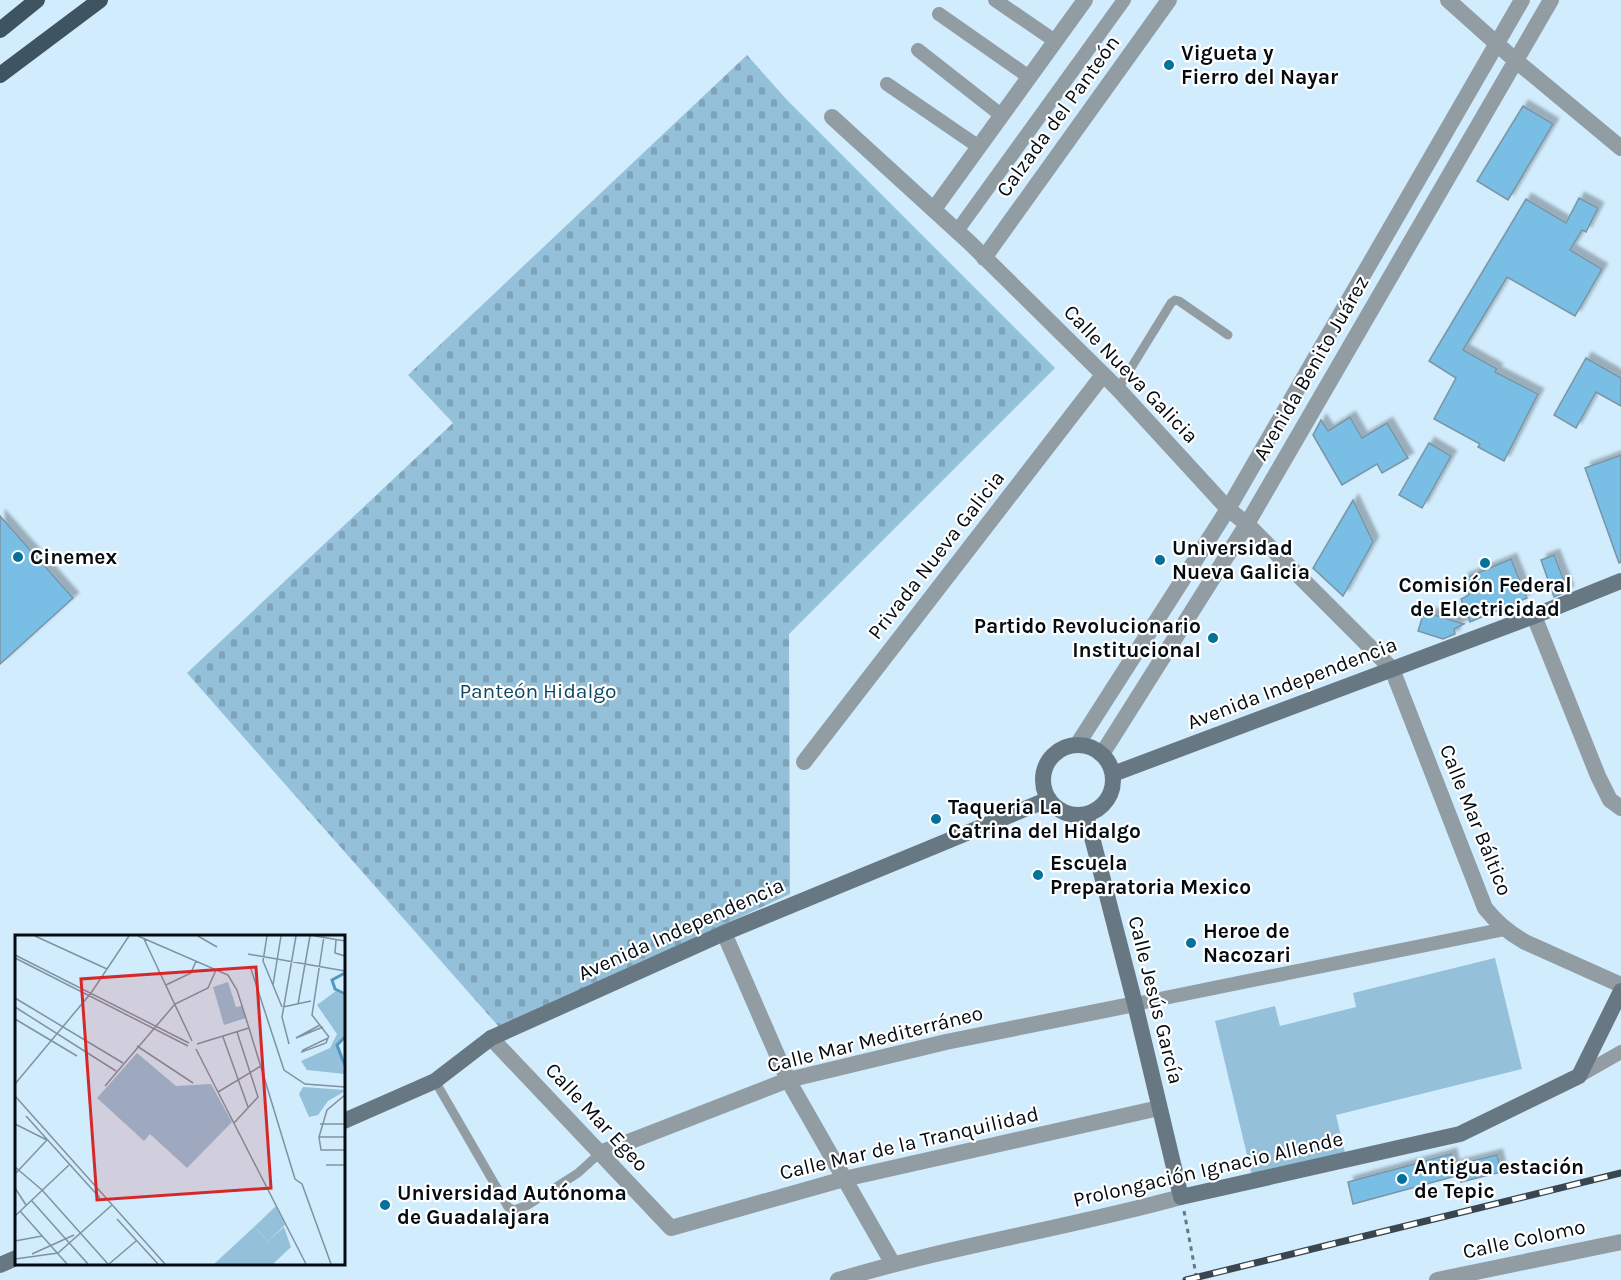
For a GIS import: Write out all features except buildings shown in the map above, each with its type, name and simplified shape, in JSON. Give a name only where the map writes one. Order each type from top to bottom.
[{"type":"highway","points":[[0,30],[37,0]]},
{"type":"highway","points":[[0,75],[100,0]]},
{"type":"main road","name":"Avenida Independencia","points":[[1113,774],[1534,616],[1621,581]]},
{"type":"main road","points":[[1077,745],[1088,746],[1102,754],[1113,774],[1113,784],[1104,803],[1086,814],[1075,815],[1056,807],[1044,789],[1045,768],[1050,759],[1057,752],[1077,745]]},
{"type":"main road","name":"Avenida Independencia","points":[[345,1121],[435,1081],[491,1038],[724,933],[1049,799]]},
{"type":"main road","name":"Calle Jesús García","points":[[1086,814],[1135,1004],[1181,1197]]},
{"type":"main road","points":[[1579,1076],[1621,991]]},
{"type":"main road","name":"Prolongación Ignacio Allende","points":[[1181,1197],[1460,1134],[1579,1076]]},
{"type":"main road","points":[[0,1265],[15,1258]]},
{"type":"street","points":[[995,0],[1055,41]]},
{"type":"street","name":"Calzada del Panteón","points":[[957,231],[1124,0]]},
{"type":"street","name":"Calzada del Panteón","points":[[984,258],[1169,0]]},
{"type":"street","points":[[1448,0],[1515,60],[1621,148]]},
{"type":"street","name":"Avenida Benito Juárez","points":[[1077,745],[1228,509],[1522,0]]},
{"type":"street","name":"Avenida Benito Juárez","points":[[1102,754],[1247,524],[1551,0]]},
{"type":"street","points":[[934,209],[1055,41],[1079,2]]},
{"type":"street","points":[[939,14],[1029,77]]},
{"type":"street","points":[[918,50],[1002,115]]},
{"type":"street","points":[[887,84],[979,147]]},
{"type":"street","name":"Calle Nueva Galicia","points":[[832,117],[934,209],[1118,389],[1228,509],[1247,524],[1392,669]]},
{"type":"street","name":"Privada Nueva Galicia","points":[[804,762],[1103,375]]},
{"type":"street","points":[[1534,616],[1598,776],[1610,800],[1621,808]]},
{"type":"street","name":"Calle Mar Báltico","points":[[1392,669],[1485,908],[1492,918],[1525,942],[1621,985]]},
{"type":"street","points":[[1135,1004],[1505,928]]},
{"type":"street","points":[[724,933],[788,1080],[893,1264]]},
{"type":"street","name":"Calle Mar Mediterráneo","points":[[600,1152],[788,1080],[945,1042],[1135,1004]]},
{"type":"street","name":"Calle Mar Egeo","points":[[491,1038],[671,1228]]},
{"type":"street","points":[[1579,1076],[1621,1053]]},
{"type":"street","name":"Calle Mar de la Tranquilidad","points":[[671,1228],[844,1179],[1159,1108]]},
{"type":"street","name":"Prolongación Ignacio Allende","points":[[838,1280],[893,1264],[1135,1210],[1181,1197]]},
{"type":"street","name":"Calle Colomo","points":[[1437,1280],[1621,1242]]},
{"type":"lane","points":[[1118,389],[1175,300],[1228,335]]},
{"type":"lane","points":[[435,1081],[508,1207],[514,1210],[528,1205],[578,1173],[600,1152]]},
{"type":"path","points":[[1181,1197],[1197,1280]]},
{"type":"green space","name":"Panteón Hidalgo","points":[[747,55],[787,100],[1055,368],[789,634],[790,894],[500,1028],[187,673],[453,423],[408,375]]},
{"type":"green space","points":[[1495,958],[1522,1069],[1336,1115],[1346,1157],[1253,1180],[1215,1021],[1275,1006],[1280,1026],[1356,1007],[1353,993]]},
{"type":"railway","points":[[1186,1280],[1621,1173]]},
{"type":"place","name":"Vigueta y Fierro del Nayar","points":[[1169,65]]},
{"type":"place","name":"Cinemex","points":[[18,557]]},
{"type":"place","name":"Universidad Nueva Galicia","points":[[1160,560]]},
{"type":"place","name":"Comisión Federal de Electricidad","points":[[1485,563]]},
{"type":"place","name":"Partido Revolucionario Institucional","points":[[1213,638]]},
{"type":"place","name":"Taqueria La Catrina del Hidalgo","points":[[936,819]]},
{"type":"place","name":"Escuela Preparatoria Mexico","points":[[1038,875]]},
{"type":"place","name":"Heroe de Nacozari","points":[[1191,943]]},
{"type":"place","name":"Antigua estación de Tepic","points":[[1402,1179]]},
{"type":"place","name":"Universidad Autónoma de Guadalajara","points":[[385,1205]]}]
